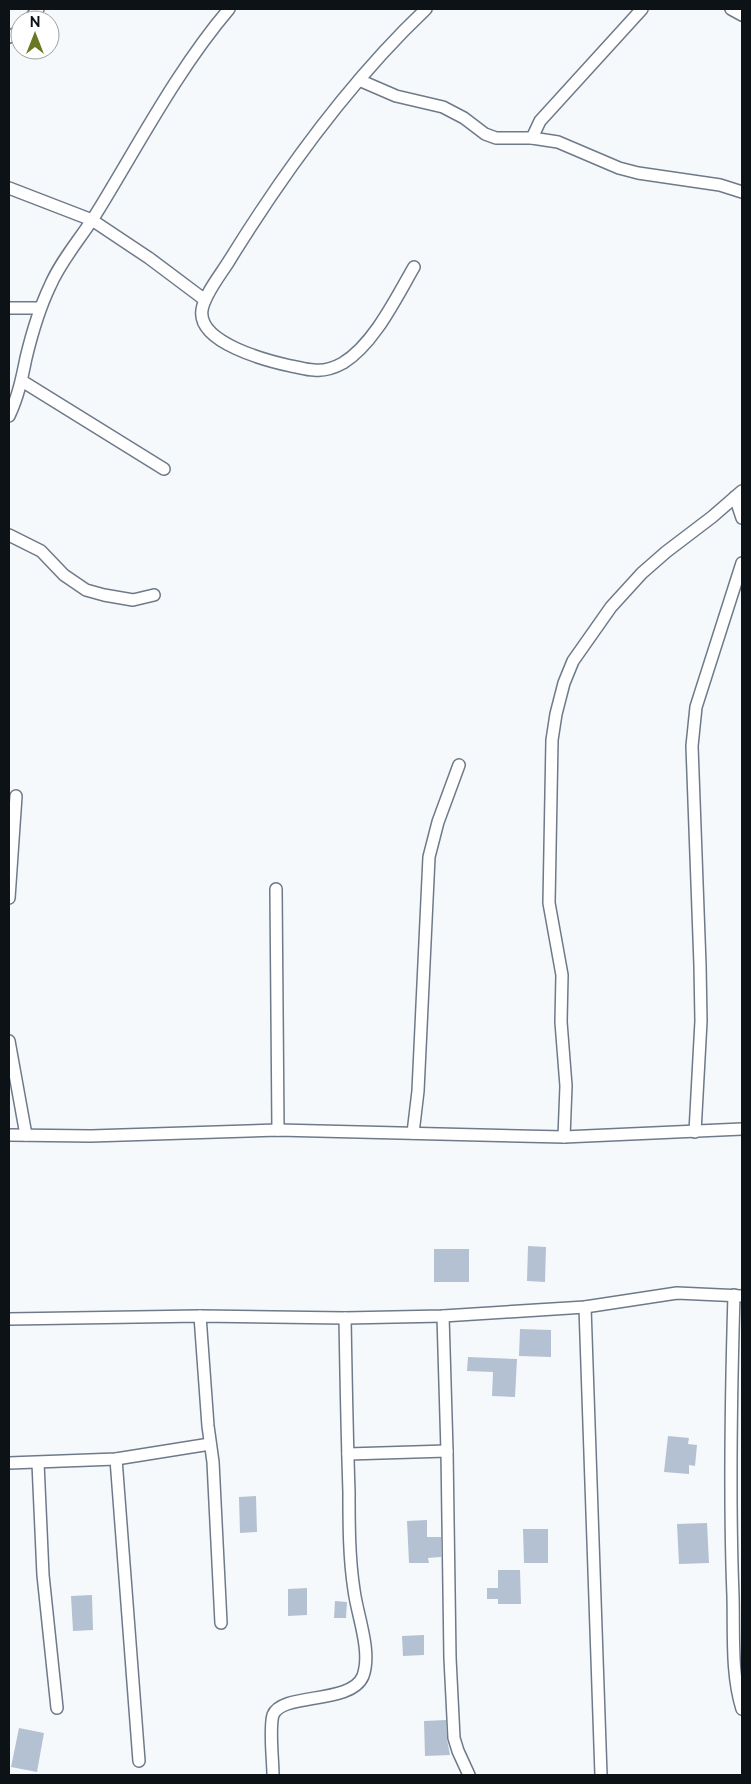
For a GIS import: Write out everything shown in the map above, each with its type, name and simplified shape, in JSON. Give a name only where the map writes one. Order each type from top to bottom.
[{"type":"street","points":[[9,416],[22,381],[26,358],[40,308],[63,260],[92,220],[189,60],[229,9]]},
{"type":"street","points":[[414,267],[385,318],[369,339],[343,363],[329,369],[313,370],[276,363],[249,355],[226,344],[206,327],[202,318],[205,300],[279,185],[317,132],[359,80],[404,30],[426,9]]},
{"type":"street","points":[[532,138],[540,121],[642,9]]},
{"type":"street","points":[[731,9],[742,15]]},
{"type":"street","points":[[359,80],[396,96],[443,108],[464,118],[485,134],[496,138],[532,138],[558,142],[596,159],[638,173],[720,185],[742,192]]},
{"type":"street","points":[[9,188],[92,220],[149,258],[205,300]]},
{"type":"street","points":[[9,308],[40,308]]},
{"type":"street","points":[[22,381],[164,469]]},
{"type":"street","points":[[739,494],[742,518]]},
{"type":"street","points":[[564,1137],[566,1086],[560,1022],[562,976],[549,903],[552,740],[564,683],[573,661],[625,590],[666,552],[739,494]]},
{"type":"street","points":[[9,535],[41,551],[64,575],[86,590],[133,600],[154,595]]},
{"type":"street","points":[[695,1132],[701,1021],[692,746],[696,707],[742,564]]},
{"type":"street","points":[[413,1133],[418,1091],[429,857],[438,822],[459,765]]},
{"type":"street","points":[[9,898],[16,796]]},
{"type":"street","points":[[276,889],[278,1130]]},
{"type":"street","points":[[9,1041],[26,1134]]},
{"type":"street","points":[[9,1135],[91,1136],[278,1130],[564,1137],[742,1129]]},
{"type":"street","points":[[9,1318],[200,1316],[345,1318],[443,1316],[586,1307],[677,1293],[738,1296],[730,1420],[730,1524],[736,1684],[742,1710]]},
{"type":"street","points":[[586,1307],[600,1775]]},
{"type":"street","points":[[200,1316],[213,1462],[221,1623]]},
{"type":"street","points":[[443,1316],[450,1649],[454,1738],[469,1775]]},
{"type":"street","points":[[273,1775],[272,1724],[274,1713],[283,1706],[293,1702],[355,1687],[363,1676],[366,1654],[353,1589],[345,1318]]},
{"type":"street","points":[[9,1463],[116,1459],[210,1444]]},
{"type":"street","points":[[348,1454],[447,1451]]},
{"type":"street","points":[[116,1459],[139,1761]]},
{"type":"street","points":[[38,1463],[42,1556],[57,1708]]},
{"type":"building","points":[[528,1246],[546,1247],[545,1282],[527,1281]]},
{"type":"building","points":[[434,1249],[469,1249],[469,1282],[434,1282]]},
{"type":"building","points":[[520,1329],[551,1330],[551,1357],[519,1356]]},
{"type":"building","points":[[468,1357],[517,1359],[515,1397],[492,1396],[493,1372],[467,1371]]},
{"type":"building","points":[[668,1436],[689,1438],[688,1444],[697,1445],[695,1466],[689,1465],[689,1474],[664,1472]]},
{"type":"building","points":[[256,1496],[257,1532],[240,1533],[239,1497]]},
{"type":"building","points":[[427,1520],[427,1537],[441,1537],[441,1557],[428,1558],[429,1563],[409,1563],[407,1521]]},
{"type":"building","points":[[707,1523],[709,1563],[679,1564],[677,1524]]},
{"type":"building","points":[[523,1529],[548,1529],[548,1563],[524,1563]]},
{"type":"building","points":[[498,1570],[520,1570],[521,1604],[498,1604],[498,1599],[487,1599],[487,1588],[498,1588]]},
{"type":"building","points":[[307,1588],[307,1615],[288,1616],[288,1589]]},
{"type":"building","points":[[92,1595],[93,1630],[73,1631],[71,1596]]},
{"type":"building","points":[[335,1601],[347,1602],[346,1618],[334,1618]]},
{"type":"building","points":[[424,1635],[424,1655],[403,1656],[402,1636]]},
{"type":"building","points":[[446,1720],[450,1755],[425,1756],[424,1721]]},
{"type":"building","points":[[19,1728],[44,1733],[37,1772],[11,1767]]}]
